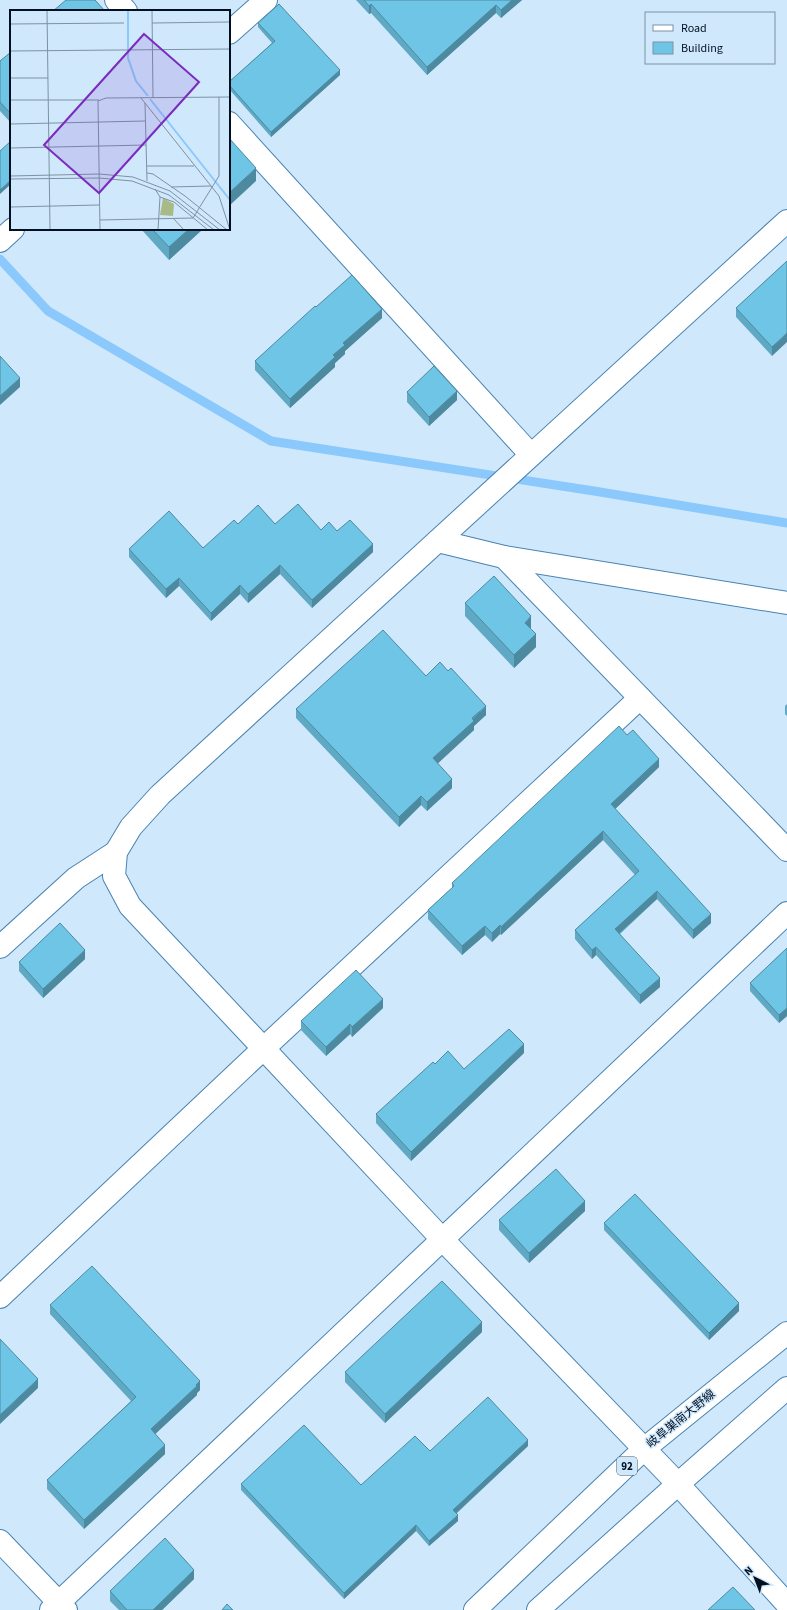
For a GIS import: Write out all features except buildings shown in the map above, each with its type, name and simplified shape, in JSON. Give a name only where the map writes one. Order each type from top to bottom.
[{"type":"street","points":[[116,0],[125,10]]},
{"type":"street","points":[[230,33],[266,0]]},
{"type":"street","points":[[230,124],[529,457]]},
{"type":"street","points":[[438,541],[787,221]]},
{"type":"street","points":[[0,242],[12,230]]},
{"type":"street","points":[[438,541],[504,557],[787,603]]},
{"type":"street","name":"92","points":[[438,541],[160,795],[131,827],[116,852],[114,876],[130,906],[262,1049],[678,1484]]},
{"type":"street","points":[[504,557],[787,850]]},
{"type":"street","points":[[0,1297],[262,1049],[640,698]]},
{"type":"street","points":[[0,947],[76,878],[116,852]]},
{"type":"street","points":[[0,1541],[58,1608],[442,1238],[787,913]]},
{"type":"street","name":"岐阜巣南大野線","points":[[476,1610],[644,1450],[787,1333]]},
{"type":"street","points":[[538,1610],[787,1388]]},
{"type":"street","points":[[678,1484],[787,1604]]},
{"type":"waterway","points":[[0,259],[48,311],[271,441],[594,491],[787,523]]}]
